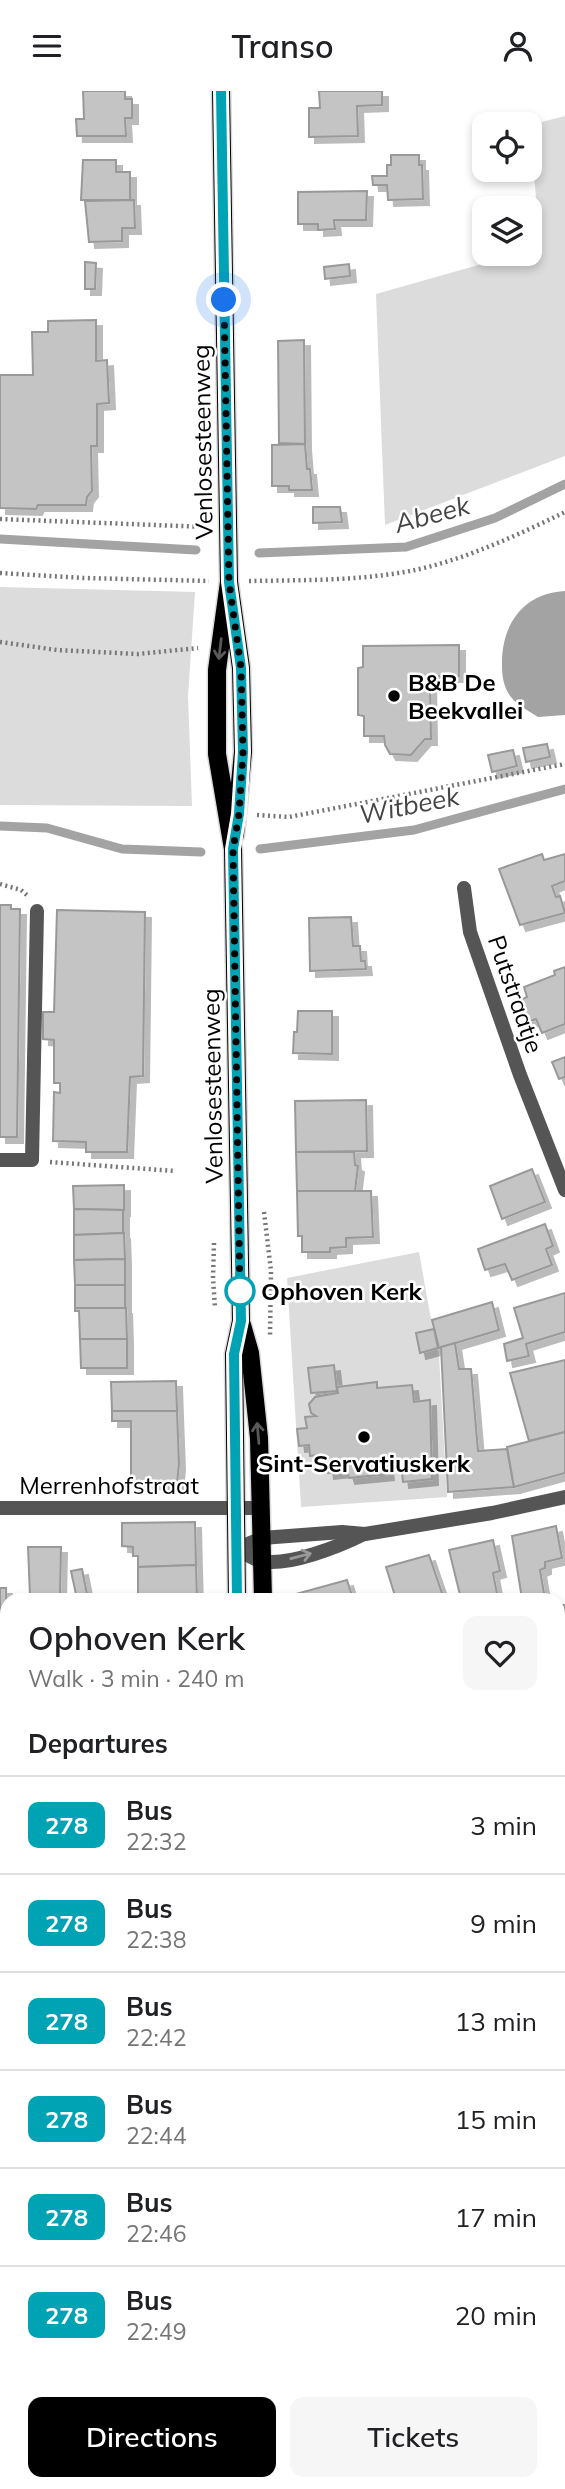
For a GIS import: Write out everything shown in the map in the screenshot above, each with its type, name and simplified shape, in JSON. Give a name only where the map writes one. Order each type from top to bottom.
[{"type":"main road","name":"Venlosesteenweg","points":[[221,91],[229,582],[241,668],[243,752],[239,814],[233,849]]},
{"type":"main road","name":"Venlosesteenweg","points":[[229,582],[217,670],[218,754],[233,849],[241,1321],[234,1354],[237,1593]]},
{"type":"main road","name":"Venlosesteenweg","points":[[241,1321],[250,1353],[258,1426],[263,1593]]},
{"type":"street","name":"Putstraatje","points":[[464,888],[470,932],[520,1075],[565,1190]]},
{"type":"street","points":[[0,1160],[32,1160],[37,911]]},
{"type":"street","points":[[236,1549],[262,1538],[342,1532],[365,1534],[492,1513],[565,1497]]},
{"type":"street","name":"Merrenhofstraat","points":[[0,1508],[260,1508]]},
{"type":"street","points":[[236,1549],[262,1561],[293,1559],[344,1544],[365,1534]]},
{"type":"path","points":[[0,573],[229,582],[374,576],[412,571],[466,554],[565,512]]},
{"type":"path","points":[[0,519],[228,528]]},
{"type":"path","points":[[0,642],[57,650],[138,653],[220,645]]},
{"type":"path","points":[[239,814],[289,817],[565,764]]},
{"type":"path","points":[[32,1160],[175,1171]]},
{"type":"shaded area","points":[[565,116],[565,456],[385,525],[376,294],[475,266],[542,266],[542,196],[536,196],[535,182],[542,182],[542,122]]},
{"type":"shaded area","points":[[0,587],[195,592],[188,696],[192,806],[0,805]]},
{"type":"shaded area","points":[[565,591],[565,715],[538,717],[516,703],[507,690],[502,666],[506,637],[510,625],[526,605],[550,593]]},
{"type":"shaded area","points":[[419,1252],[439,1355],[447,1497],[301,1507],[287,1278]]},
{"type":"building","points":[[83,91],[125,91],[125,99],[132,99],[132,118],[125,118],[126,136],[77,136],[76,119],[84,119]]},
{"type":"building","points":[[319,91],[382,91],[382,105],[357,106],[358,136],[309,137],[309,108],[320,108]]},
{"type":"building","points":[[391,155],[419,155],[423,199],[388,200],[387,185],[373,185],[372,176],[387,176]]},
{"type":"building","points":[[83,160],[116,160],[116,172],[130,172],[130,200],[81,200]]},
{"type":"building","points":[[367,191],[366,220],[334,220],[335,229],[318,230],[318,224],[298,224],[298,192]]},
{"type":"building","points":[[134,200],[135,228],[122,228],[122,241],[89,242],[85,201]]},
{"type":"building","points":[[85,262],[96,263],[95,289],[85,289]]},
{"type":"building","points":[[349,264],[350,276],[325,279],[324,267]]},
{"type":"building","points":[[96,320],[96,361],[107,360],[109,403],[97,404],[97,446],[91,446],[92,491],[87,497],[86,505],[38,505],[36,509],[0,508],[0,375],[33,375],[32,332],[48,332],[48,321]]},
{"type":"building","points":[[304,340],[305,444],[279,443],[278,341]]},
{"type":"building","points":[[305,444],[312,490],[289,490],[289,486],[272,486],[272,445]]},
{"type":"building","points":[[313,507],[340,507],[342,522],[313,523]]},
{"type":"building","name":"B&B De Beekvallei","points":[[459,645],[459,676],[430,676],[431,739],[425,739],[411,755],[390,754],[384,736],[364,736],[364,716],[358,715],[358,668],[363,667],[363,646]]},
{"type":"building","points":[[547,744],[550,757],[526,762],[523,748]]},
{"type":"building","points":[[513,750],[517,766],[492,772],[488,755]]},
{"type":"building","points":[[542,854],[544,860],[565,854],[565,881],[552,886],[556,897],[560,896],[565,913],[520,925],[499,869]]},
{"type":"building","points":[[0,905],[11,905],[11,909],[20,909],[17,1137],[0,1137]]},
{"type":"building","points":[[57,910],[145,912],[143,1076],[130,1077],[127,1152],[86,1152],[86,1142],[53,1141],[54,1092],[60,1093],[60,1083],[54,1083],[54,1040],[43,1039],[43,1012],[54,1012]]},
{"type":"building","points":[[351,917],[353,946],[360,946],[361,961],[365,961],[366,969],[310,971],[309,918]]},
{"type":"building","points":[[565,967],[565,1024],[542,1033],[536,1019],[527,1022],[518,1001],[527,997],[524,987],[555,975],[554,971]]},
{"type":"building","points":[[298,1011],[332,1011],[332,1054],[293,1053]]},
{"type":"building","points":[[565,1057],[565,1077],[559,1079],[552,1062]]},
{"type":"building","points":[[366,1100],[367,1151],[296,1152],[295,1101]]},
{"type":"building","points":[[296,1152],[354,1152],[355,1165],[358,1166],[355,1191],[297,1191]]},
{"type":"building","points":[[532,1169],[545,1202],[502,1219],[490,1186]]},
{"type":"building","points":[[124,1185],[124,1210],[74,1209],[73,1186]]},
{"type":"building","points":[[297,1191],[371,1191],[373,1237],[346,1238],[346,1247],[330,1248],[330,1252],[302,1252],[302,1236],[298,1236]]},
{"type":"building","points":[[74,1209],[123,1210],[123,1233],[74,1235]]},
{"type":"building","points":[[545,1224],[553,1246],[546,1249],[552,1265],[512,1280],[505,1264],[485,1270],[478,1249]]},
{"type":"building","points":[[124,1233],[125,1259],[74,1260],[74,1235]]},
{"type":"building","points":[[125,1259],[125,1285],[75,1285],[74,1260]]},
{"type":"building","points":[[75,1285],[125,1285],[125,1308],[75,1308]]},
{"type":"building","points":[[565,1293],[565,1332],[526,1344],[529,1356],[507,1361],[504,1344],[523,1338],[514,1308]]},
{"type":"building","points":[[492,1302],[499,1330],[439,1348],[432,1320]]},
{"type":"building","points":[[75,1308],[126,1308],[127,1339],[80,1339],[79,1311],[75,1311]]},
{"type":"building","points":[[434,1329],[438,1348],[420,1353],[416,1333]]},
{"type":"building","points":[[80,1339],[127,1339],[127,1368],[81,1368]]},
{"type":"building","points":[[455,1343],[459,1369],[471,1369],[478,1451],[507,1449],[514,1487],[448,1492],[441,1347]]},
{"type":"building","points":[[565,1360],[565,1432],[529,1441],[510,1373]]},
{"type":"building","points":[[334,1365],[337,1391],[311,1393],[308,1368]]},
{"type":"building","points":[[176,1381],[177,1411],[112,1411],[111,1382]]},
{"type":"building","name":"Sint-Servatiuskerk","points":[[377,1382],[377,1388],[412,1385],[414,1402],[430,1400],[432,1479],[403,1482],[401,1464],[387,1466],[388,1474],[349,1478],[347,1471],[328,1473],[326,1458],[322,1460],[319,1455],[310,1456],[309,1445],[299,1446],[297,1429],[307,1428],[305,1417],[316,1416],[311,1413],[309,1404],[315,1397],[338,1393],[337,1387]]},
{"type":"building","points":[[112,1411],[177,1411],[177,1483],[131,1484],[131,1421],[112,1421]]},
{"type":"building","points":[[565,1432],[565,1473],[514,1487],[507,1447]]},
{"type":"building","points":[[195,1522],[196,1565],[138,1567],[138,1556],[133,1556],[133,1547],[122,1546],[122,1523]]},
{"type":"building","points":[[556,1526],[562,1558],[545,1562],[545,1568],[540,1570],[544,1593],[521,1593],[512,1536]]},
{"type":"building","points":[[493,1540],[500,1571],[493,1573],[497,1593],[460,1593],[449,1550]]},
{"type":"building","points":[[28,1547],[61,1547],[60,1593],[30,1593]]},
{"type":"building","points":[[429,1555],[442,1593],[394,1593],[386,1567]]},
{"type":"building","points":[[196,1565],[197,1593],[138,1593],[138,1567]]},
{"type":"building","points":[[82,1569],[87,1593],[76,1593],[71,1571]]},
{"type":"building","points":[[347,1580],[351,1593],[300,1593]]},
{"type":"waterway","name":"Abeek","points":[[259,553],[406,547],[495,518],[565,484]]},
{"type":"waterway","name":"Abeek","points":[[0,539],[196,550]]},
{"type":"waterway","name":"Witbeek","points":[[260,849],[414,830],[565,789]]},
{"type":"waterway","name":"Witbeek","points":[[0,826],[47,828],[122,849],[201,852]]},
{"type":"bus line","name":"278","points":[[221,91],[229,582],[241,668],[243,752],[239,814],[233,849],[241,1321],[234,1354],[237,1593]]},
{"type":"place","name":"B&B De Beekvallei","points":[[394,696]]},
{"type":"place","name":"Ophoven Kerk","points":[[240,1291]]},
{"type":"place","name":"Sint-Servatiuskerk","points":[[364,1437]]},
{"type":"route","points":[[224,300],[229,582],[241,668],[243,752],[239,814],[233,849],[240,1296],[240,1291]]}]
